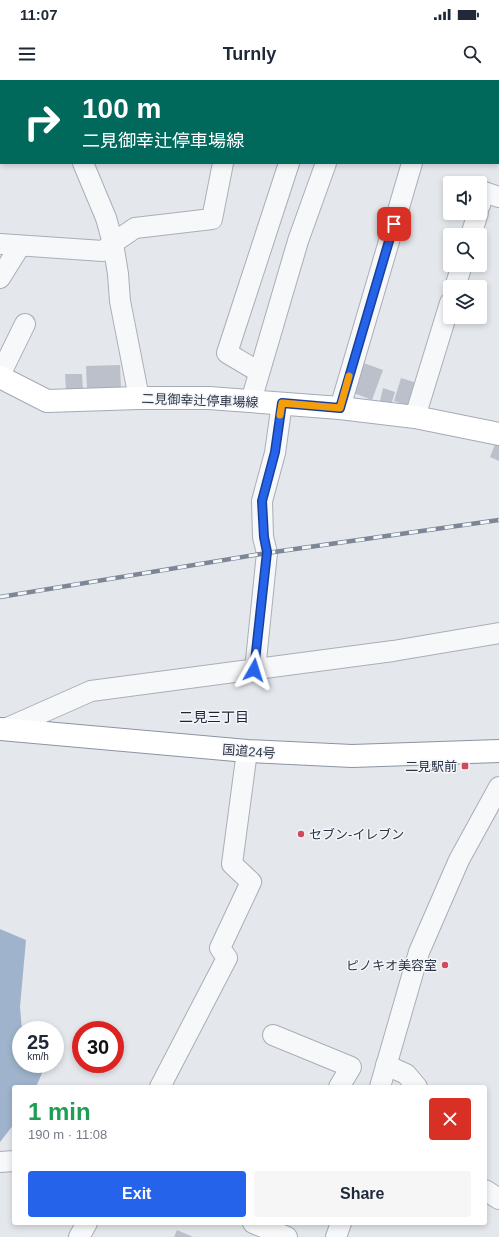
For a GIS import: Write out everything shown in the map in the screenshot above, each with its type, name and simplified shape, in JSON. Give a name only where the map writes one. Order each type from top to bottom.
[{"type":"main road","name":"二見御幸辻停車場線","points":[[0,376],[47,401],[139,398],[209,398],[282,403],[415,417],[499,434]]},
{"type":"main road","name":"国道24号","points":[[2,729],[247,751],[352,756],[499,751]]},
{"type":"street","points":[[83,164],[106,218],[113,243],[118,274],[120,301],[139,398]]},
{"type":"street","points":[[0,244],[103,251],[135,228],[212,219],[223,164]]},
{"type":"street","points":[[259,372],[226,352],[289,164]]},
{"type":"street","points":[[251,401],[298,241],[326,164]]},
{"type":"street","points":[[340,408],[412,164]]},
{"type":"street","points":[[487,193],[499,197]]},
{"type":"street","points":[[0,278],[20,246]]},
{"type":"street","points":[[0,376],[25,324]]},
{"type":"street","points":[[415,417],[444,324]]},
{"type":"street","points":[[254,670],[267,552],[264,537],[262,501],[275,452],[282,403]]},
{"type":"street","points":[[2,729],[91,691],[393,651],[499,633]]},
{"type":"street","points":[[161,1085],[227,958],[220,948],[251,882],[232,864],[247,751]]},
{"type":"street","points":[[381,1085],[419,952],[459,860],[499,787]]},
{"type":"street","points":[[273,1035],[351,1067],[340,1085]]},
{"type":"street","points":[[386,1065],[406,1074],[414,1085]]},
{"type":"street","points":[[0,1162],[12,1161]]},
{"type":"street","points":[[487,1191],[499,1199]]},
{"type":"street","points":[[79,1237],[86,1225]]},
{"type":"street","points":[[261,1225],[287,1237]]},
{"type":"street","points":[[336,1237],[340,1225]]},
{"type":"water","points":[[0,929],[26,940],[20,1007],[21,1021],[12,1021],[12,1073],[42,1073],[37,1085],[12,1085],[12,1127],[0,1142]]},
{"type":"building","points":[[361,362],[383,370],[372,400],[351,392]]},
{"type":"building","points":[[120,365],[121,389],[87,390],[86,366]]},
{"type":"building","points":[[65,374],[82,374],[83,390],[66,390]]},
{"type":"building","points":[[401,378],[417,383],[410,406],[394,401]]},
{"type":"building","points":[[383,388],[395,392],[391,405],[380,401]]},
{"type":"building","points":[[496,442],[499,443],[499,461],[490,457]]},
{"type":"building","points":[[177,1230],[193,1237],[174,1237]]},
{"type":"railway","points":[[0,597],[267,553],[499,520]]},
{"type":"slow traffic","points":[[280,415],[282,403],[340,408],[349,376]]},
{"type":"place","name":"二見駅前","points":[[465,766]]},
{"type":"place","name":"セブン-イレブン","points":[[301,834]]},
{"type":"place","name":"ピノキオ美容室","points":[[445,965]]},
{"type":"district","name":"二見三丁目","points":[[214,717]]},
{"type":"route","points":[[254,670],[267,552],[264,537],[262,501],[275,452],[282,403],[340,408],[394,224]]}]
